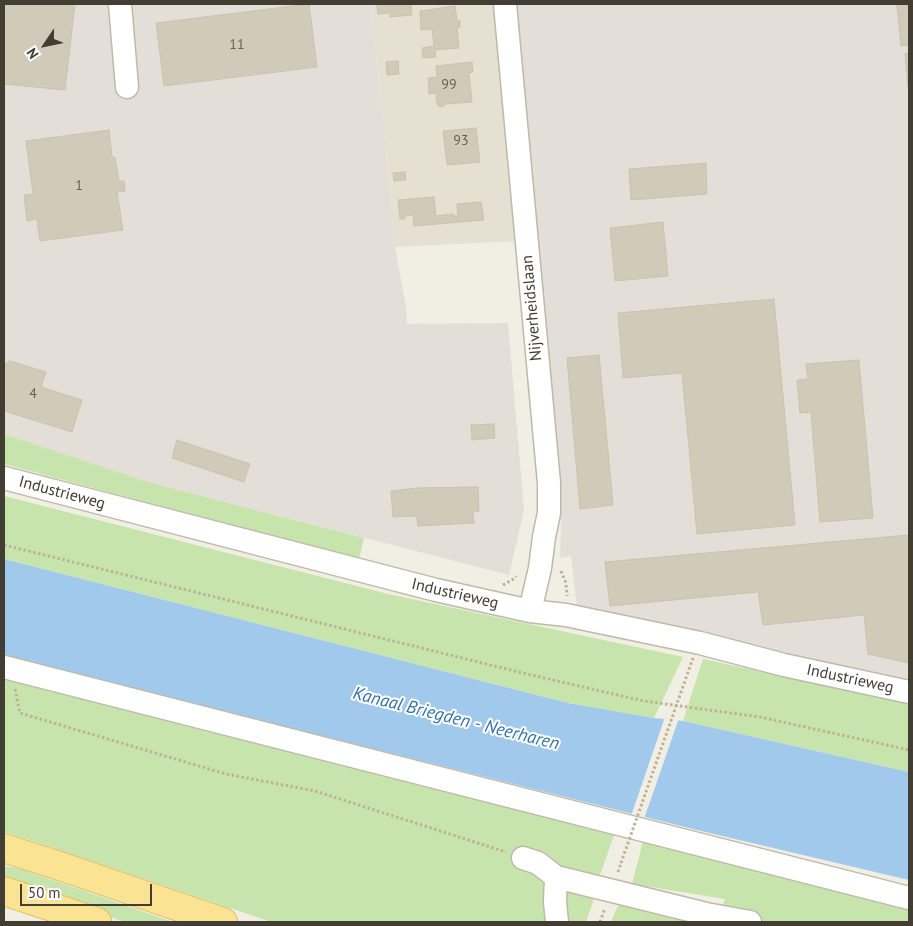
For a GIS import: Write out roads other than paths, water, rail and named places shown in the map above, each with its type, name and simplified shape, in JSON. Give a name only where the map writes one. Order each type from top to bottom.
[{"type":"main road","points":[[4,848],[223,922]]},
{"type":"main road","points":[[4,891],[96,922]]},
{"type":"street","points":[[120,4],[127,87]]},
{"type":"street","name":"Nijverheidslaan","points":[[505,4],[548,483],[549,513],[540,568],[530,611]]},
{"type":"street","name":"Industrieweg","points":[[4,478],[436,590],[530,611],[572,616],[690,641],[784,665],[909,692]]},
{"type":"street","points":[[7,668],[909,898]]},
{"type":"street","points":[[523,858],[538,863],[556,877],[611,890],[705,918],[750,922]]},
{"type":"street","points":[[556,877],[555,902],[557,922]]},
{"type":"water","name":"Kanaal Briegden - Neerharen","points":[[4,559],[568,703],[654,718],[683,721],[909,772],[909,880],[697,830],[4,656]]}]
